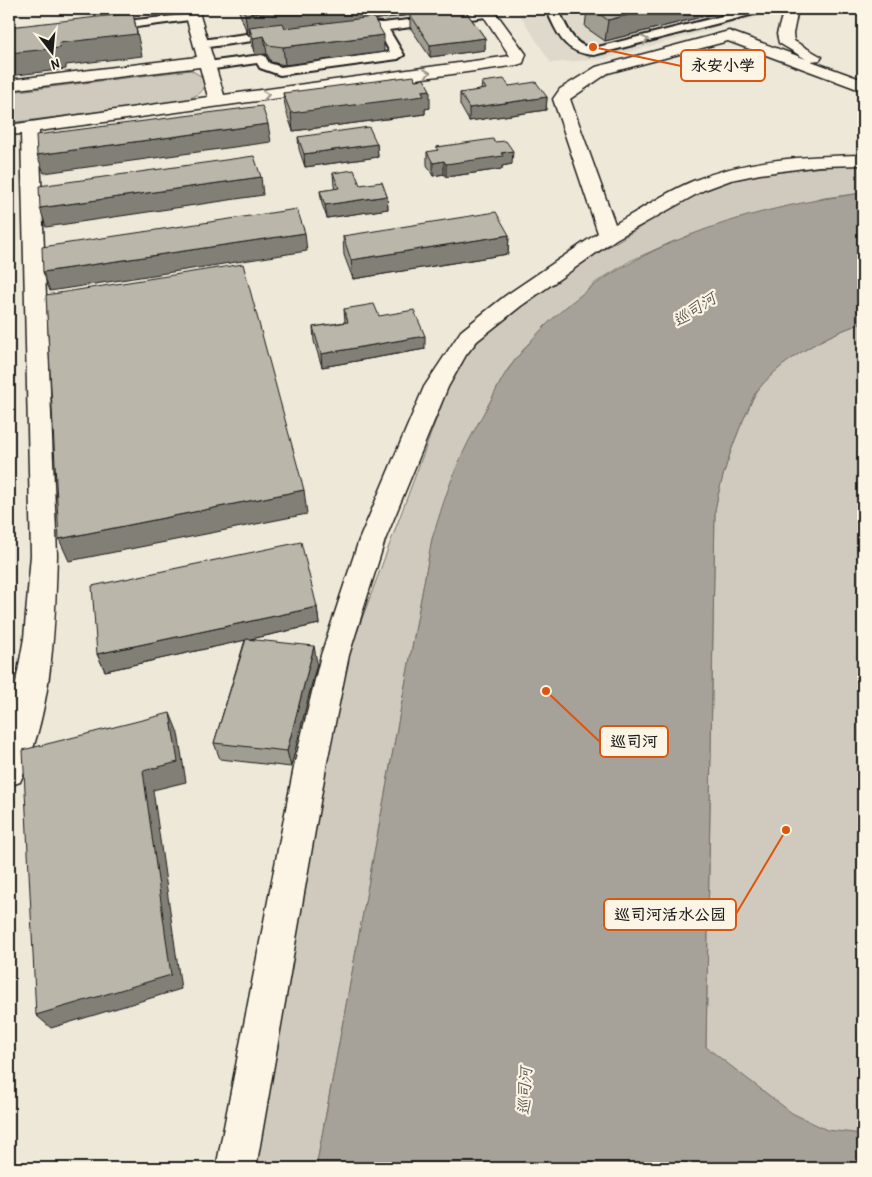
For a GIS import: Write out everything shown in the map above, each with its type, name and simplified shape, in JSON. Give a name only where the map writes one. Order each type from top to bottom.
[{"type":"street","points":[[791,9],[785,34],[787,43],[863,78]]},
{"type":"street","points":[[9,772],[17,720],[38,643],[44,555],[19,128],[517,60],[518,54],[488,11]]},
{"type":"street","points":[[192,13],[218,102]]},
{"type":"street","points":[[609,235],[561,102],[563,96],[602,70],[729,36],[863,86]]},
{"type":"street","points":[[9,85],[206,63]]},
{"type":"street","points":[[236,1168],[311,762],[335,655],[372,540],[436,388],[469,336],[513,301],[609,235],[697,186],[726,175],[788,164],[863,160]]},
{"type":"lane","points":[[552,9],[571,45],[578,51],[589,53],[762,9]]},
{"type":"lane","points":[[343,26],[364,25],[382,27],[488,11]]},
{"type":"lane","points":[[95,29],[192,13]]},
{"type":"lane","points":[[707,23],[729,36]]},
{"type":"lane","points":[[206,63],[261,59],[264,66],[280,71],[398,55],[382,27]]},
{"type":"lane","points":[[686,29],[708,42]]},
{"type":"lane","points":[[201,44],[286,33]]},
{"type":"lane","points":[[589,53],[602,70]]},
{"type":"shaded area","points":[[516,9],[779,9],[769,14],[603,59],[551,63]]},
{"type":"shaded area","points":[[191,70],[204,78],[206,86],[199,94],[184,101],[9,123],[9,92]]},
{"type":"shaded area","points":[[863,164],[863,193],[824,198],[672,242],[630,261],[595,283],[528,344],[508,369],[485,411],[432,539],[316,1168],[256,1168],[320,775],[337,697],[354,640],[452,377],[467,354],[509,313],[559,277],[688,197],[712,186],[741,178],[793,170]]},
{"type":"shaded area","points":[[863,323],[863,1168],[752,1168],[706,1047],[715,510],[723,475],[735,441],[755,394],[764,382],[789,360],[803,351],[834,334]]},
{"type":"water","points":[[863,193],[863,323],[819,342],[789,360],[764,382],[755,394],[739,429],[720,486],[715,510],[706,1047],[792,1113],[827,1130],[863,1134],[863,1168],[316,1168],[432,539],[459,462],[502,379],[543,328],[581,295],[623,267],[668,244],[715,226],[764,212]]},
{"type":"building","points":[[243,9],[289,9],[245,14]]},
{"type":"building","points":[[464,9],[485,38],[430,45],[410,14]]},
{"type":"building","points":[[592,9],[652,9],[608,20]]},
{"type":"building","points":[[133,13],[137,34],[59,43],[60,48],[9,53],[9,27]]},
{"type":"building","points":[[373,17],[384,35],[283,47],[268,45],[264,36],[253,38],[249,27],[283,23],[285,28]]},
{"type":"building","points":[[414,76],[415,80],[424,79],[430,90],[422,91],[424,96],[291,113],[283,93]]},
{"type":"building","points":[[504,79],[509,86],[536,82],[547,97],[469,108],[460,93],[486,89],[482,82]]},
{"type":"building","points":[[262,106],[268,124],[37,155],[36,135]]},
{"type":"building","points":[[369,127],[377,144],[304,154],[298,137]]},
{"type":"building","points":[[493,139],[494,142],[506,141],[513,151],[501,153],[503,156],[446,164],[444,161],[433,163],[427,152],[438,150],[437,147]]},
{"type":"building","points":[[254,156],[261,177],[40,208],[39,186]]},
{"type":"building","points":[[354,170],[360,185],[382,182],[387,196],[325,205],[320,191],[339,188],[333,173]]},
{"type":"building","points":[[297,209],[305,233],[43,272],[42,247]]},
{"type":"building","points":[[496,212],[509,235],[351,260],[343,236]]},
{"type":"building","points":[[243,264],[304,490],[59,539],[46,295]]},
{"type":"building","points":[[374,304],[379,316],[414,310],[425,336],[321,354],[313,327],[348,322],[344,309]]},
{"type":"building","points":[[301,542],[317,607],[97,654],[92,586]]},
{"type":"building","points":[[246,639],[314,646],[287,751],[214,743]]},
{"type":"building","points":[[170,713],[178,762],[143,771],[171,975],[36,1015],[23,750]]},
{"type":"place","name":"永安小学","points":[[593,47]]},
{"type":"place","name":"巡司河","points":[[546,691]]},
{"type":"place","name":"巡司河活水公园","points":[[786,830]]}]
